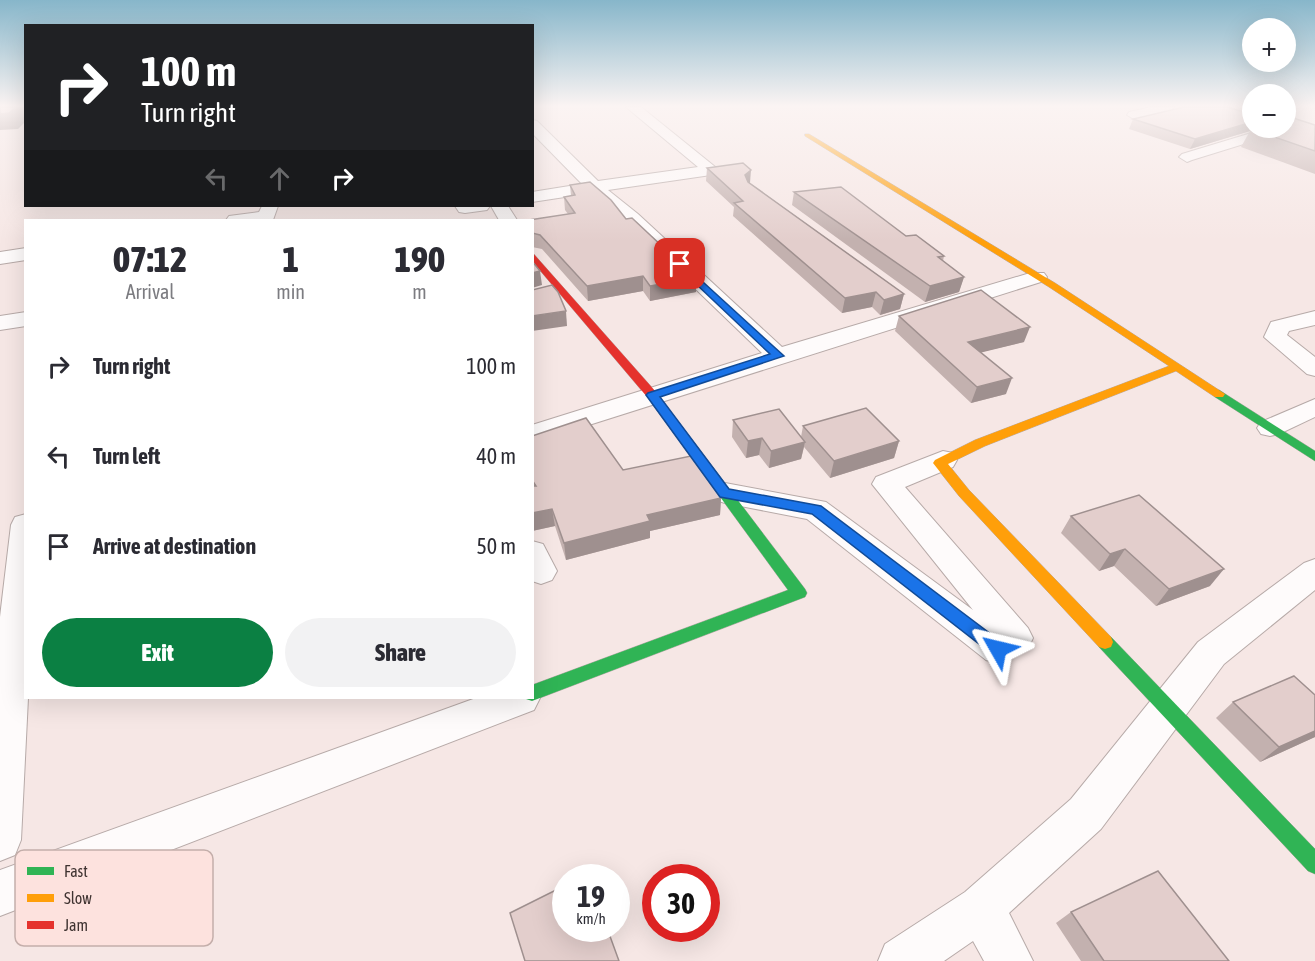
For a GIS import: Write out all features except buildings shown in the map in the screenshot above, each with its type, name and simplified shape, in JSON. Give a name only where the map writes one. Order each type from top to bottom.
[{"type":"street","points":[[559,152],[594,187],[632,218],[778,356]]},
{"type":"street","points":[[534,197],[711,170],[689,152]]},
{"type":"street","points":[[834,152],[1037,277],[1315,457]]},
{"type":"street","points":[[1187,157],[1205,152]]},
{"type":"street","points":[[244,219],[267,216],[270,207]]},
{"type":"street","points":[[0,258],[24,254]]},
{"type":"street","points":[[534,259],[552,292],[652,395],[799,593],[534,692]]},
{"type":"street","points":[[534,433],[1037,277]]},
{"type":"street","points":[[905,299],[924,313]]},
{"type":"street","points":[[0,323],[24,319]]},
{"type":"street","points":[[1309,325],[1279,327],[1275,337],[1315,369]]},
{"type":"street","points":[[725,493],[816,510],[998,649],[1016,638],[886,484],[980,443],[1177,367]]},
{"type":"street","points":[[1270,428],[1315,408]]},
{"type":"street","points":[[943,460],[940,463],[964,493],[1315,864]]},
{"type":"street","points":[[0,840],[14,601],[24,538]]},
{"type":"street","points":[[902,961],[981,908],[1086,814],[1211,653],[1315,572]]},
{"type":"street","points":[[115,850],[518,699]]},
{"type":"street","points":[[0,893],[15,887]]},
{"type":"street","points":[[981,908],[1008,961]]},
{"type":"traffic: fast","points":[[1219,394],[1315,457]]},
{"type":"traffic: fast","points":[[534,692],[799,593],[707,469]]},
{"type":"traffic: fast","points":[[1105,642],[1315,864]]},
{"type":"traffic: slow","points":[[835,152],[1052,285],[1219,394]]},
{"type":"traffic: slow","points":[[1105,642],[964,493],[940,463],[980,443],[1177,367]]},
{"type":"traffic: jam","points":[[534,257],[652,395],[707,469]]},
{"type":"route","points":[[680,264],[778,356],[652,395],[725,493],[816,510],[998,649]]}]
